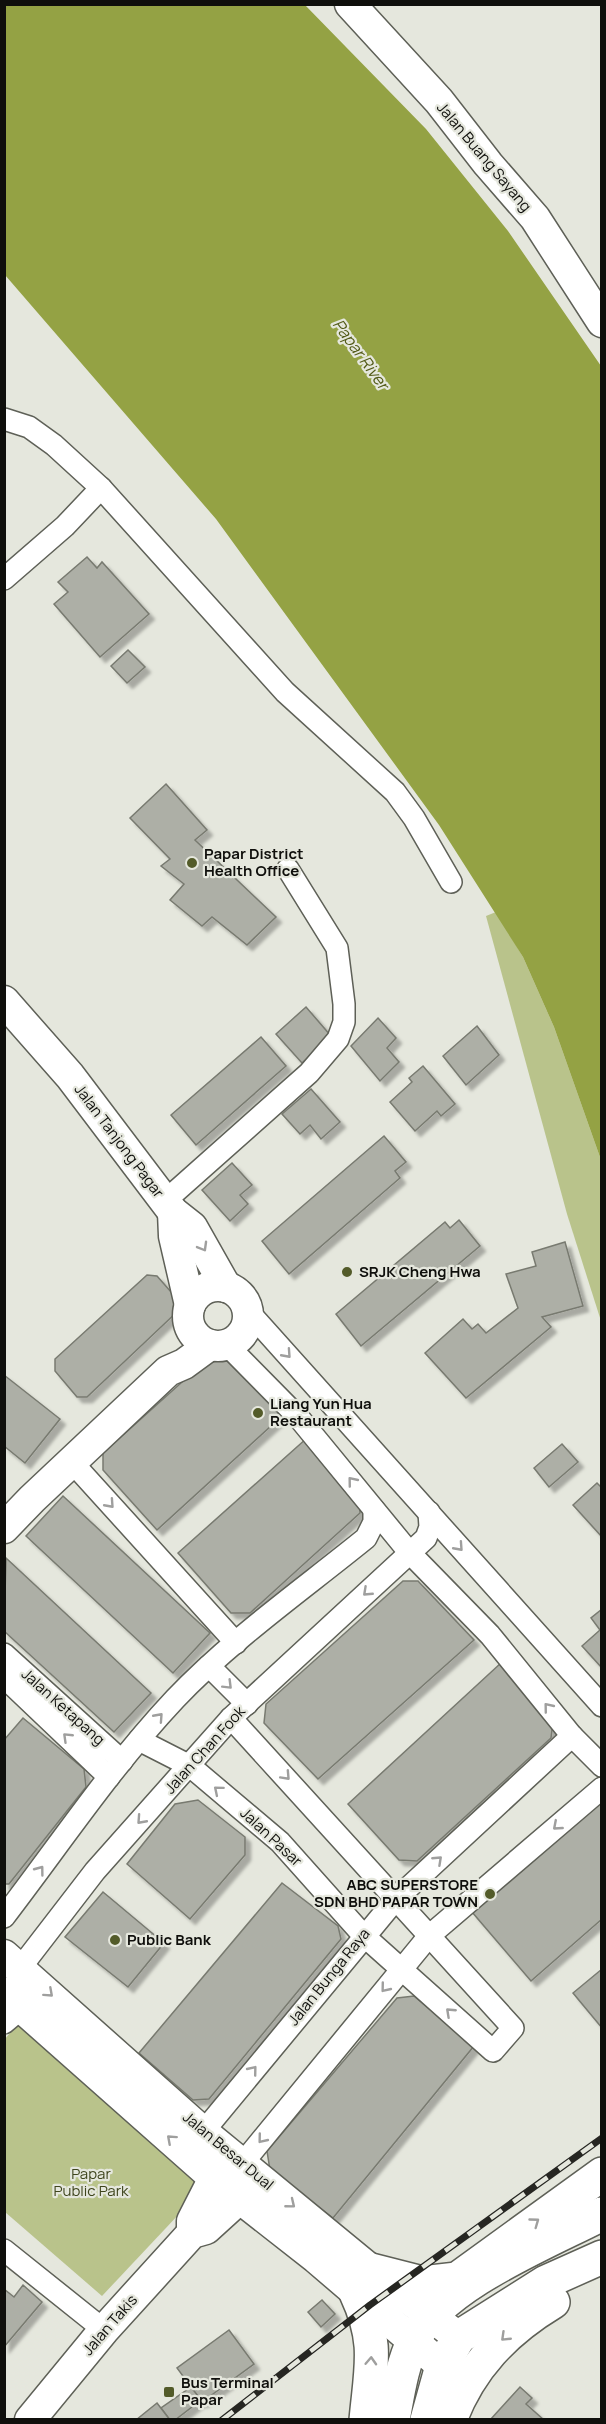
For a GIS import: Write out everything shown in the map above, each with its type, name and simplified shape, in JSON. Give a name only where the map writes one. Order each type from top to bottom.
[{"type":"main road","name":"Jalan Buang Sayang","points":[[350,4],[439,101],[488,164],[535,218],[602,322]]},
{"type":"main road","name":"Jalan Tanjong Pagar","points":[[4,1000],[70,1076],[169,1207],[192,1227],[226,1287]]},
{"type":"main road","points":[[169,1207],[174,1236],[204,1330]]},
{"type":"main road","points":[[4,1528],[71,1461],[168,1371],[183,1364],[204,1330],[195,1297],[208,1287],[226,1287],[241,1296],[248,1311],[248,1320],[241,1336],[204,1330]]},
{"type":"main road","name":"Jalan Besar Dual","points":[[13,1961],[203,2132],[242,2164],[363,2281]]},
{"type":"main road","name":"Jalan Besar Dual","points":[[11,2008],[239,2199],[363,2281],[422,2328],[442,2366]]},
{"type":"main road","points":[[366,2420],[372,2358],[371,2332],[363,2281],[422,2283],[457,2279],[602,2174]]},
{"type":"main road","name":"Jalan Takis","points":[[192,2233],[192,2221],[214,2178]]},
{"type":"main road","name":"Jalan Takis","points":[[30,2420],[104,2330],[192,2233],[206,2229],[239,2199]]},
{"type":"main road","points":[[393,2420],[400,2381],[422,2328],[471,2283],[602,2214]]},
{"type":"main road","points":[[427,2420],[442,2366],[459,2337],[546,2282],[602,2256]]},
{"type":"main road","points":[[450,2420],[463,2389],[493,2348],[528,2317],[576,2290],[602,2265]]},
{"type":"main road","name":"Jalan Besar Dual","points":[[422,2328],[459,2337]]},
{"type":"street","points":[[4,419],[29,427],[54,445],[101,488],[285,692],[395,792],[414,818],[451,882]]},
{"type":"street","points":[[4,579],[65,526],[101,488]]},
{"type":"street","points":[[169,1207],[309,1073],[338,1039],[344,1022],[337,948],[288,869]]},
{"type":"street","points":[[248,1311],[602,1706]]},
{"type":"street","points":[[204,1330],[305,1425],[409,1552],[490,1635],[572,1736],[602,1766]]},
{"type":"street","points":[[71,1461],[236,1643]]},
{"type":"street","points":[[4,1917],[140,1740],[209,1666],[366,1538],[374,1522],[374,1510]]},
{"type":"street","name":"Jalan Chan Fook","points":[[13,1961],[239,1711],[426,1538],[430,1527],[429,1512]]},
{"type":"street","name":"Jalan Ketapang","points":[[4,1654],[116,1769]]},
{"type":"street","points":[[209,1666],[239,1711],[313,1805],[429,1936]]},
{"type":"street","name":"Jalan Ketapang","points":[[4,1677],[116,1769]]},
{"type":"street","name":"Jalan Bunga Raya","points":[[203,2132],[363,1935],[395,1900],[572,1736]]},
{"type":"street","name":"Jalan Pasar","points":[[140,1740],[190,1766],[280,1842],[363,1935],[493,2051],[513,2028],[429,1936]]},
{"type":"street","points":[[242,2164],[429,1936],[602,1788]]},
{"type":"street","points":[[4,2250],[104,2330]]},
{"type":"green space","points":[[496,912],[523,957],[554,1027],[601,1160],[601,1321],[567,1214],[486,916]]},
{"type":"green space","name":"Papar Public Park","points":[[19,2022],[212,2179],[102,2296],[5,2212],[5,2039]]},
{"type":"water","name":"Papar River","points":[[5,4],[305,5],[426,129],[508,231],[601,366],[601,1160],[554,1027],[523,957],[439,825],[216,519],[5,275]]},
{"type":"building","points":[[87,557],[97,568],[102,562],[149,614],[100,657],[54,604],[68,592],[58,582]]},
{"type":"building","points":[[128,650],[145,667],[127,683],[111,666]]},
{"type":"building","name":"Papar District Health Office","points":[[166,784],[207,830],[195,840],[276,917],[247,945],[212,917],[202,926],[170,900],[184,884],[161,866],[170,859],[130,818]]},
{"type":"building","points":[[306,1007],[331,1036],[302,1063],[276,1034]]},
{"type":"building","points":[[378,1018],[396,1038],[387,1048],[399,1062],[380,1081],[351,1046]]},
{"type":"building","points":[[477,1026],[499,1055],[466,1085],[443,1056]]},
{"type":"building","points":[[261,1037],[286,1066],[196,1145],[171,1115]]},
{"type":"building","points":[[423,1066],[455,1104],[441,1116],[437,1111],[415,1131],[390,1102],[412,1082],[409,1078]]},
{"type":"building","points":[[311,1089],[340,1122],[321,1139],[310,1125],[300,1134],[282,1114]]},
{"type":"building","points":[[384,1136],[406,1162],[395,1171],[400,1178],[289,1274],[262,1241]]},
{"type":"building","points":[[232,1163],[252,1185],[240,1195],[248,1204],[230,1221],[202,1190]]},
{"type":"building","points":[[459,1220],[480,1246],[361,1346],[336,1314],[445,1222],[450,1228]]},
{"type":"building","points":[[565,1242],[583,1306],[542,1317],[551,1327],[466,1398],[425,1353],[463,1319],[472,1329],[478,1324],[486,1333],[518,1308],[506,1274],[536,1266],[532,1252]]},
{"type":"building","points":[[147,1275],[157,1276],[179,1301],[179,1310],[87,1397],[77,1397],[55,1371],[55,1359]]},
{"type":"building","points":[[211,1356],[228,1356],[283,1415],[157,1530],[103,1470],[103,1453]]},
{"type":"building","points":[[4,1375],[60,1419],[25,1463],[4,1446]]},
{"type":"building","points":[[307,1438],[359,1494],[360,1513],[250,1613],[231,1613],[178,1553]]},
{"type":"building","points":[[562,1444],[578,1462],[549,1487],[534,1468]]},
{"type":"building","points":[[597,1483],[602,1488],[602,1537],[573,1505]]},
{"type":"building","points":[[63,1496],[210,1633],[173,1673],[26,1536]]},
{"type":"building","points":[[6,1558],[151,1693],[114,1732],[4,1631]]},
{"type":"building","points":[[403,1581],[418,1581],[474,1640],[318,1779],[264,1723],[266,1704]]},
{"type":"building","points":[[602,1609],[602,1668],[582,1646],[600,1630],[591,1618]]},
{"type":"building","points":[[502,1662],[553,1721],[551,1738],[417,1861],[399,1860],[348,1804]]},
{"type":"building","points":[[23,1718],[84,1769],[86,1787],[9,1884],[4,1884],[4,1740]]},
{"type":"building","points":[[602,1795],[602,1919],[531,1981],[472,1912]]},
{"type":"building","points":[[198,1800],[245,1837],[245,1855],[190,1919],[127,1864],[175,1804]]},
{"type":"building","points":[[282,1883],[338,1926],[341,1939],[209,2099],[193,2100],[139,2053]]},
{"type":"building","name":"Public Bank","points":[[103,1892],[164,1943],[128,1987],[65,1937]]},
{"type":"building","points":[[602,1969],[602,2028],[573,1993]]},
{"type":"building","points":[[414,1996],[474,2046],[333,2218],[270,2170],[267,2151],[397,1998]]},
{"type":"building","points":[[23,2285],[42,2302],[4,2347],[4,2289],[14,2297]]},
{"type":"building","points":[[322,2300],[335,2314],[321,2327],[308,2312]]},
{"type":"building","points":[[229,2330],[254,2364],[202,2402],[177,2368]]},
{"type":"building","points":[[191,2387],[201,2400],[175,2420],[170,2420],[161,2408]]},
{"type":"building","points":[[520,2387],[532,2398],[526,2404],[544,2420],[490,2420]]},
{"type":"building","points":[[157,2403],[170,2420],[136,2420]]},
{"type":"railway","points":[[222,2420],[370,2305],[602,2138]]},
{"type":"place","name":"Papar District Health Office","points":[[192,863]]},
{"type":"place","name":"SRJK Cheng Hwa","points":[[347,1272]]},
{"type":"place","name":"Liang Yun Hua Restaurant","points":[[258,1413]]},
{"type":"place","name":"ABC SUPERSTORE SDN BHD PAPAR TOWN","points":[[490,1894]]},
{"type":"place","name":"Public Bank","points":[[115,1940]]},
{"type":"place","name":"Bus Terminal Papar","points":[[169,2392]]}]
